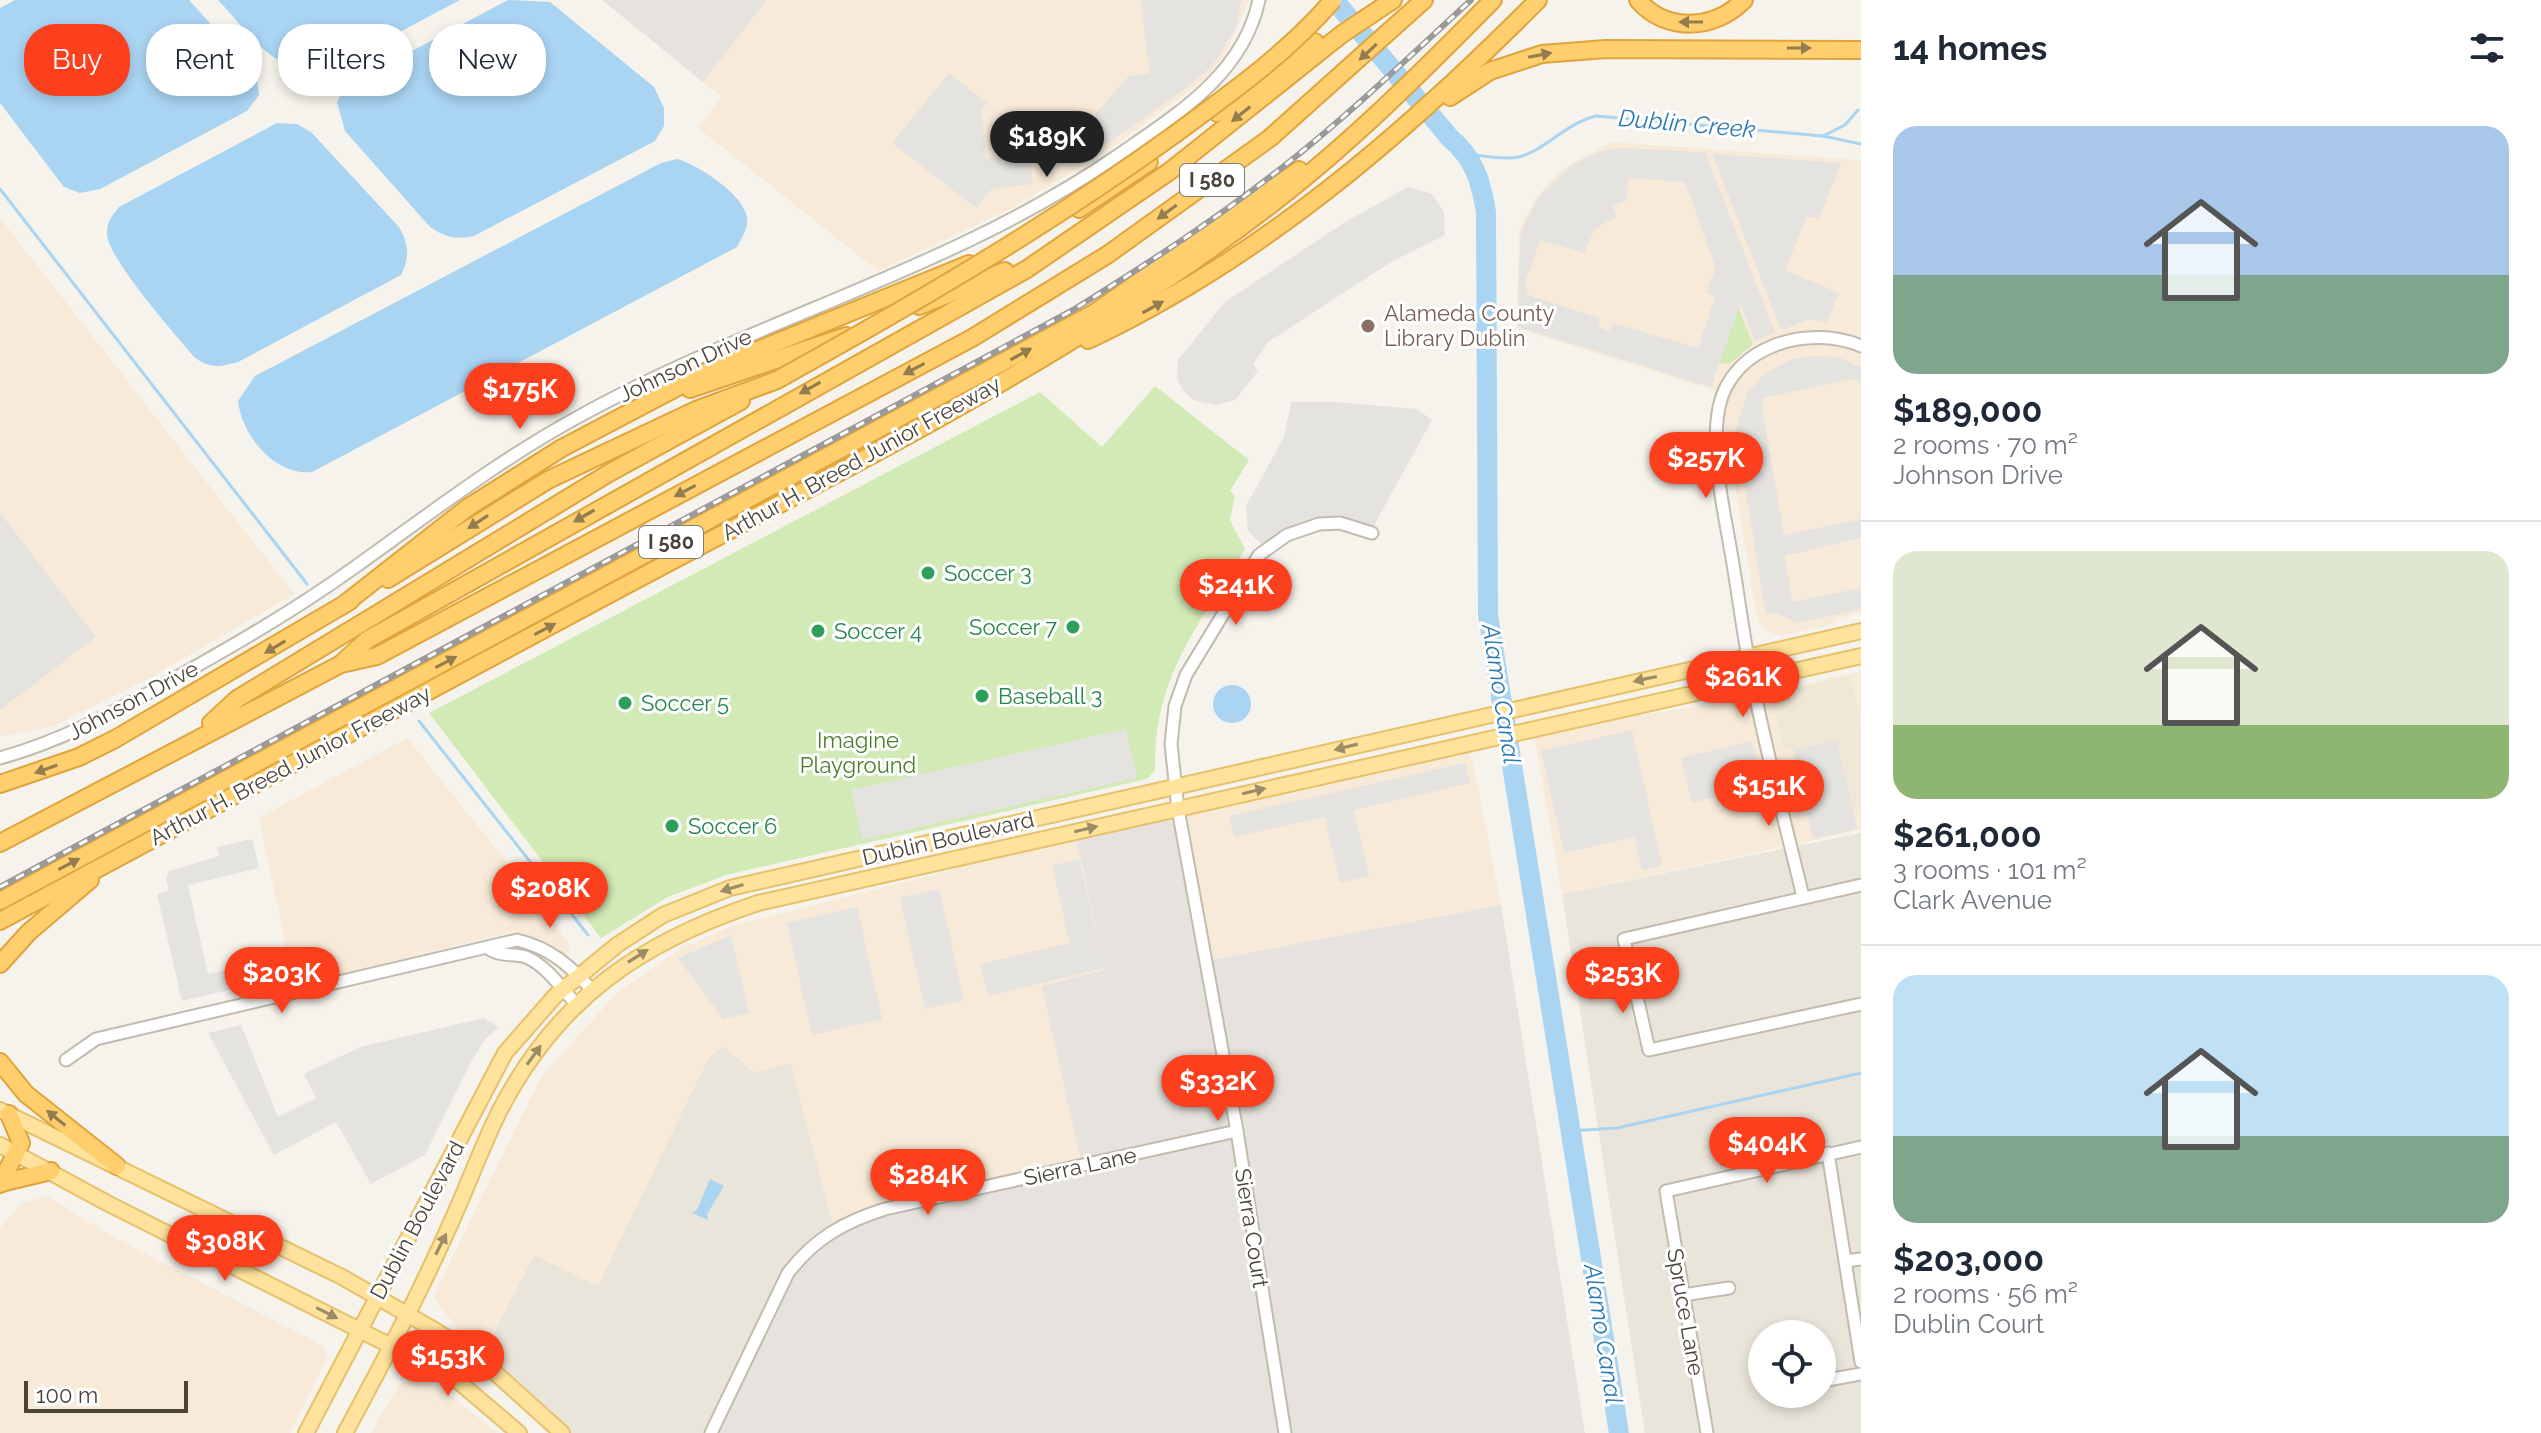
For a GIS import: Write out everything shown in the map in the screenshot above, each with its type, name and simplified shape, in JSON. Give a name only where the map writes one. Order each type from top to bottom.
[{"type":"highway","points":[[0,784],[79,757],[115,739],[548,480],[777,380],[945,287],[1131,165],[1269,64],[1333,0]]},
{"type":"highway","points":[[342,606],[467,508],[512,478],[714,368],[978,260],[1109,191],[1370,0]]},
{"type":"highway","points":[[664,396],[815,348],[1027,269],[1170,171],[1342,34],[1393,0]]},
{"type":"highway","name":"I 580","points":[[0,843],[194,738],[341,664],[377,656],[972,338],[1107,255],[1270,138],[1340,79],[1424,0]]},
{"type":"highway","name":"Arthur H. Breed Junior Freeway","points":[[0,921],[870,455],[1057,351],[1210,250],[1326,159],[1432,62],[1493,0]]},
{"type":"highway","points":[[1057,351],[1072,348],[1113,329],[1232,259],[1386,144],[1464,81],[1538,0]]},
{"type":"highway","points":[[1638,0],[1656,15],[1692,25],[1713,21],[1734,11],[1744,0]]},
{"type":"highway","points":[[1464,81],[1512,61],[1572,51],[1861,50]]},
{"type":"highway","name":"I 580","points":[[0,901],[1094,313],[1293,173],[1326,159]]},
{"type":"highway","points":[[341,664],[380,632],[1000,277]]},
{"type":"highway","points":[[194,738],[237,699],[700,416]]},
{"type":"highway","points":[[0,964],[29,932],[84,887],[101,867]]},
{"type":"highway","points":[[0,931],[35,902]]},
{"type":"highway","points":[[0,1062],[26,1094],[117,1166]]},
{"type":"highway","points":[[0,1183],[21,1143],[4,1112]]},
{"type":"highway","points":[[0,1183],[51,1171]]},
{"type":"main road","name":"Dublin Boulevard","points":[[306,1433],[505,1053],[579,975],[635,932],[685,905],[730,888],[1861,631]]},
{"type":"main road","name":"Dublin Boulevard","points":[[345,1433],[391,1345],[512,1088],[547,1037],[577,1005],[623,965],[666,938],[708,920],[785,897],[1861,656]]},
{"type":"main road","points":[[785,897],[790,884],[855,869],[859,858]]},
{"type":"main road","points":[[4,1112],[117,1166],[406,1314],[480,1359],[562,1433]]},
{"type":"main road","points":[[0,1145],[459,1382],[519,1433]]},
{"type":"street","name":"Johnson Drive","points":[[0,758],[93,724],[253,633],[356,567],[462,489],[587,412],[698,356],[971,240],[1082,178],[1181,111],[1218,79],[1247,35],[1259,0]]},
{"type":"street","points":[[1803,897],[1752,680],[1717,447],[1719,406],[1730,379],[1746,362],[1798,336],[1841,337],[1861,346]]},
{"type":"street","name":"Sierra Court","points":[[1285,1433],[1237,1131],[1178,809],[1171,744],[1175,706],[1186,675],[1259,555],[1287,535],[1319,524],[1340,523],[1372,533]]},
{"type":"street","points":[[1861,885],[1624,939],[1649,1050],[1861,1004]]},
{"type":"street","points":[[66,1060],[96,1039],[517,940],[541,946],[579,975],[593,991]]},
{"type":"street","points":[[489,949],[498,955],[526,957],[577,1005]]},
{"type":"street","name":"Sierra Lane","points":[[711,1433],[788,1273],[803,1254],[834,1229],[885,1209],[1237,1131]]},
{"type":"street","points":[[1861,1147],[1828,1153],[1861,1362]]},
{"type":"street","name":"Spruce Lane","points":[[1707,1433],[1666,1191],[1828,1153]]},
{"type":"street","points":[[1845,1261],[1861,1259]]},
{"type":"street","points":[[1683,1295],[1729,1288]]},
{"type":"street","points":[[1836,1378],[1861,1374]]},
{"type":"shaded area","points":[[602,0],[767,0],[703,82]]},
{"type":"shaded area","points":[[767,0],[1249,0],[1227,51],[1209,75],[1184,95],[1114,146],[1014,207],[878,271],[698,128],[722,97],[703,82]]},
{"type":"shaded area","points":[[1141,0],[1241,0],[1236,28],[1213,65],[1181,92],[1098,150],[1077,134],[1129,76],[1150,73]]},
{"type":"shaded area","points":[[949,73],[987,103],[981,110],[986,159],[1029,153],[1033,184],[992,189],[976,208],[892,143]]},
{"type":"shaded area","points":[[1611,142],[1861,160],[1861,613],[1843,617],[1829,625],[1780,636],[1764,630],[1758,620],[1719,392],[1516,328],[1519,230],[1537,196],[1562,169]]},
{"type":"shaded area","points":[[1622,148],[1705,152],[1775,332],[1755,341],[1740,304],[1711,387],[1518,327],[1523,227],[1538,198],[1570,166],[1602,151]],"holes":[[[1628,178],[1685,182],[1716,268],[1706,292],[1715,297],[1698,348],[1613,323],[1609,331],[1598,327],[1600,318],[1528,295],[1525,283],[1540,240],[1584,253],[1595,229],[1616,217],[1613,206],[1627,200]]]},
{"type":"shaded area","points":[[1712,154],[1841,163],[1819,219],[1807,216],[1785,270],[1839,293],[1826,323],[1811,319],[1781,330]]},
{"type":"shaded area","points":[[1408,187],[1432,194],[1444,212],[1445,235],[1391,262],[1268,342],[1253,364],[1258,371],[1235,400],[1215,405],[1193,400],[1183,390],[1177,379],[1178,360],[1225,302],[1347,221]]},
{"type":"shaded area","points":[[0,218],[294,594],[148,679],[51,727],[0,736]]},
{"type":"shaded area","points":[[1838,357],[1861,367],[1861,382],[1851,379],[1763,398],[1762,408],[1784,535],[1861,519],[1861,538],[1785,556],[1792,602],[1861,588],[1861,609],[1797,623],[1777,613],[1766,615],[1736,430],[1747,393],[1764,374],[1792,359]]},
{"type":"shaded area","points":[[1291,402],[1336,402],[1417,409],[1432,420],[1367,538],[1350,532],[1320,531],[1290,539],[1271,553],[1248,531],[1246,506],[1284,437]]},
{"type":"shaded area","points":[[0,513],[96,637],[0,710]]},
{"type":"shaded area","points":[[1861,671],[1861,830],[1562,894],[1533,729],[1732,702]]},
{"type":"shaded area","points":[[1850,675],[1861,722],[1861,809],[1853,811],[1837,740],[1784,751],[1773,702],[1777,693]]},
{"type":"shaded area","points":[[1126,729],[1137,778],[862,840],[851,790]]},
{"type":"shaded area","points":[[1632,730],[1662,866],[1642,870],[1634,837],[1564,853],[1541,751]]},
{"type":"shaded area","points":[[407,738],[552,918],[572,950],[565,955],[515,931],[294,986],[259,818]]},
{"type":"shaded area","points":[[1837,740],[1857,829],[1813,839],[1793,750]]},
{"type":"shaded area","points":[[1752,741],[1766,797],[1755,800],[1752,788],[1692,803],[1681,758]]},
{"type":"shaded area","points":[[1464,745],[1472,759],[1501,905],[1206,961],[1178,809]]},
{"type":"shaded area","points":[[1465,763],[1470,783],[1354,810],[1369,876],[1340,883],[1325,817],[1234,837],[1229,816]]},
{"type":"shaded area","points":[[1178,809],[1206,961],[1501,905],[1585,1433],[712,1433],[788,1273],[852,1220],[1082,1165],[1042,986],[1105,970],[1075,832]]},
{"type":"shaded area","points":[[1075,832],[1105,971],[1042,986],[1083,1165],[834,1229],[791,1063],[754,1072],[724,1046],[709,1057],[598,1286],[534,1255],[480,1359],[433,1296],[542,1076],[618,992],[681,948],[734,925],[940,873]]},
{"type":"shaded area","points":[[1861,833],[1861,1433],[1645,1433],[1562,894]]},
{"type":"shaded area","points":[[252,839],[259,868],[188,885],[208,974],[254,964],[259,983],[182,1001],[157,894],[169,891],[166,878],[169,871],[219,856],[217,847]]},
{"type":"shaded area","points":[[1079,859],[1105,968],[988,996],[980,964],[1070,943],[1052,866]]},
{"type":"shaded area","points":[[939,889],[964,1000],[925,1009],[900,898]]},
{"type":"shaded area","points":[[857,907],[882,1019],[812,1035],[787,923]]},
{"type":"shaded area","points":[[731,935],[749,1013],[723,1019],[678,958]]},
{"type":"shaded area","points":[[484,1018],[499,1027],[485,1039],[470,1064],[425,1155],[371,1184],[336,1122],[274,1155],[208,1033],[241,1025],[278,1117],[316,1098],[304,1074],[360,1047]]},
{"type":"shaded area","points":[[724,1046],[754,1072],[791,1063],[834,1229],[711,1433],[562,1433],[480,1359],[534,1255],[598,1285],[709,1056]]},
{"type":"shaded area","points":[[47,1196],[108,1234],[324,1346],[327,1359],[290,1433],[0,1433],[0,1228],[20,1204]]},
{"type":"shaded area","points":[[415,1378],[444,1390],[497,1433],[371,1433],[399,1385]]},
{"type":"green space","points":[[1738,307],[1753,344],[1731,363],[1718,364]]},
{"type":"green space","name":"Imagine Playground","points":[[1155,386],[1249,460],[1230,491],[1235,496],[1230,520],[1245,549],[1182,653],[1162,706],[1155,771],[1147,779],[726,875],[668,897],[601,938],[429,713],[1040,392],[1102,447]]},
{"type":"water","points":[[15,0],[189,0],[211,24],[146,24],[146,96],[258,96],[247,111],[100,189],[80,193],[64,187],[0,103],[0,8]]},
{"type":"water","points":[[218,0],[460,0],[413,25],[278,24],[278,59],[262,47],[262,24],[240,24]]},
{"type":"water","points":[[508,0],[550,2],[654,87],[664,108],[664,126],[655,141],[474,236],[450,237],[441,233],[430,227],[345,131],[337,102],[340,96],[413,96],[413,50],[429,42],[429,96],[546,96],[546,24],[463,24]]},
{"type":"water","points":[[277,123],[297,124],[311,132],[399,227],[405,239],[406,262],[401,275],[238,362],[210,365],[194,357],[131,279],[111,247],[107,227],[119,207]]},
{"type":"water","points":[[677,159],[707,174],[738,200],[747,222],[737,247],[312,472],[285,468],[273,461],[253,440],[238,401],[255,376],[661,163]]},
{"type":"water","points":[[1232,685],[1245,691],[1251,704],[1245,717],[1232,723],[1219,717],[1213,704],[1219,691]]},
{"type":"water","points":[[710,1179],[724,1186],[707,1214],[708,1220],[692,1213],[697,1210]]},
{"type":"waterway","name":"Alamo Canal","points":[[1334,0],[1465,154],[1479,180],[1484,201],[1488,615],[1619,1433]]},
{"type":"waterway","name":"Dublin Creek","points":[[1823,136],[1845,125],[1858,110]]},
{"type":"waterway","name":"Dublin Creek","points":[[1469,154],[1519,157],[1596,116],[1823,136],[1861,144]]},
{"type":"waterway","points":[[0,189],[307,584]]},
{"type":"waterway","points":[[419,721],[588,935]]},
{"type":"waterway","points":[[1569,1131],[1617,1128],[1861,1073]]},
{"type":"railway","points":[[0,887],[1073,310],[1183,239],[1289,162],[1471,0]]},
{"type":"place","name":"Alameda County Library Dublin","points":[[1368,326]]},
{"type":"place","name":"Soccer 3","points":[[928,573]]},
{"type":"place","name":"Soccer 7","points":[[1073,627]]},
{"type":"place","name":"Soccer 4","points":[[818,631]]},
{"type":"place","name":"Baseball 3","points":[[982,696]]},
{"type":"place","name":"Soccer 5","points":[[625,703]]},
{"type":"place","name":"Soccer 6","points":[[672,826]]}]
